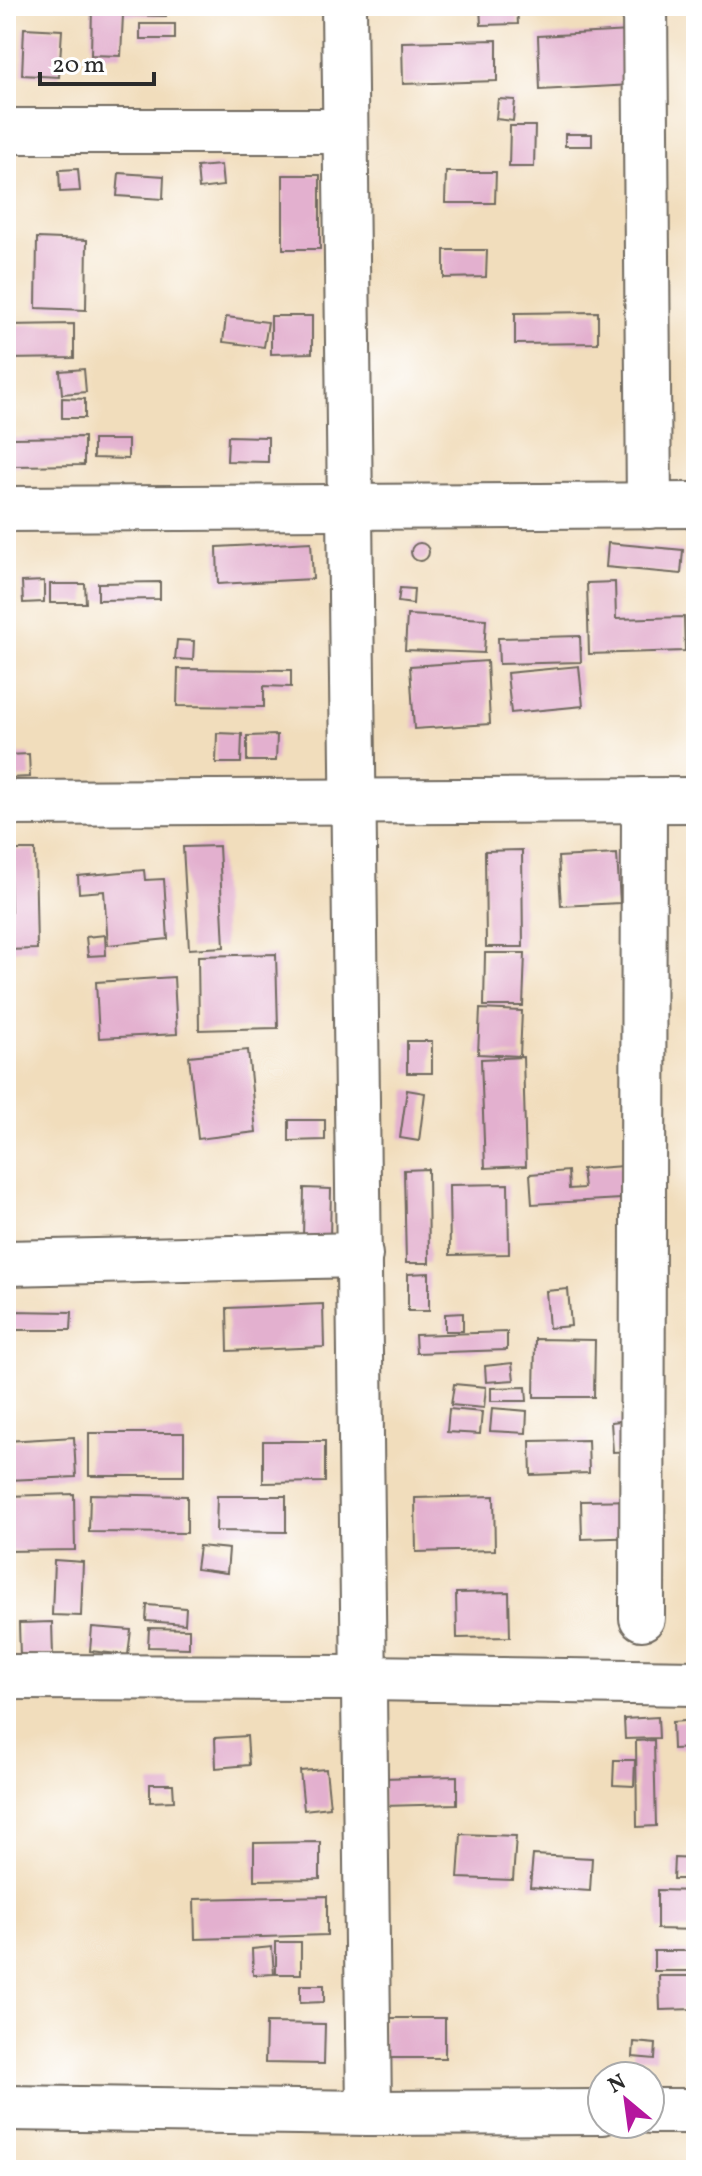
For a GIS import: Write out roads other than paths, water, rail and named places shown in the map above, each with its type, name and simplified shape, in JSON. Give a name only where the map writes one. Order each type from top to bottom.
[{"type":"street","points":[[344,6],[369,2113]]},
{"type":"street","points":[[645,6],[649,506]]},
{"type":"street","points":[[6,131],[345,131]]},
{"type":"street","points":[[6,509],[696,505]]},
{"type":"street","points":[[642,1618],[644,800]]},
{"type":"street","points":[[6,803],[696,800]]},
{"type":"street","points":[[6,1263],[360,1255]]},
{"type":"street","points":[[6,1677],[696,1683]]},
{"type":"street","points":[[6,2108],[369,2113],[586,2112]]},
{"type":"street","points":[[666,2111],[696,2111]]}]
